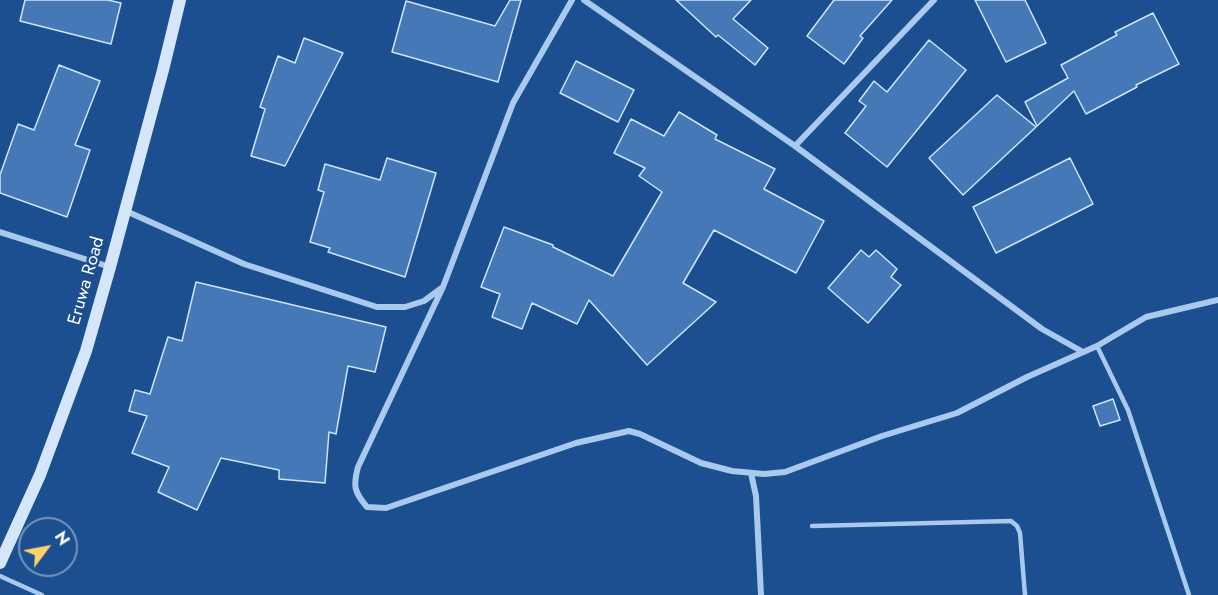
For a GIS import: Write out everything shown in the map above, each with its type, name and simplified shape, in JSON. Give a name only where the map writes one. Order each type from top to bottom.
[{"type":"main road","name":"Eruwa Road","points":[[0,563],[40,475],[86,351],[180,0]]},
{"type":"street","points":[[572,0],[513,104],[443,287],[358,467],[354,484],[359,498],[367,507],[386,508],[576,442],[629,431],[701,463],[732,471],[764,474],[785,472],[882,436],[957,413],[1096,346],[1146,317],[1218,300]]},
{"type":"street","points":[[584,0],[795,146],[1042,329],[1083,352]]},
{"type":"street","points":[[795,146],[934,0]]},
{"type":"street","points":[[125,210],[243,264],[377,307],[405,307],[424,301],[443,287]]},
{"type":"street","points":[[0,232],[110,267]]},
{"type":"street","points":[[751,473],[756,496],[761,595]]},
{"type":"lane","points":[[1096,346],[1128,410],[1189,595]]},
{"type":"lane","points":[[813,526],[1011,521],[1020,533],[1025,595]]},
{"type":"lane","points":[[0,576],[42,595]]},
{"type":"building","points":[[25,0],[108,0],[121,3],[111,44],[20,21]]},
{"type":"building","points":[[510,0],[521,0],[498,82],[392,52],[406,1],[495,26]]},
{"type":"building","points":[[676,0],[751,0],[733,19],[768,48],[755,65],[718,35],[716,37]]},
{"type":"building","points":[[834,0],[892,0],[860,36],[863,38],[844,64],[807,36]]},
{"type":"building","points":[[975,0],[1025,0],[1046,43],[1006,62]]},
{"type":"building","points":[[1153,13],[1179,64],[1136,85],[1137,87],[1086,114],[1074,91],[1037,126],[1025,102],[1068,78],[1061,65],[1117,35],[1115,32]]},
{"type":"building","points":[[304,38],[343,53],[285,166],[251,156],[265,109],[260,107],[278,56],[295,63]]},
{"type":"building","points":[[929,40],[966,70],[887,167],[845,133],[866,106],[859,101],[874,81],[887,92]]},
{"type":"building","points":[[576,61],[634,90],[618,122],[560,93]]},
{"type":"building","points":[[59,65],[100,81],[75,145],[90,150],[67,217],[0,193],[0,175],[18,124],[34,130]]},
{"type":"building","points":[[997,95],[1036,127],[963,195],[929,158]]},
{"type":"building","points":[[679,112],[717,135],[715,139],[775,169],[764,189],[824,221],[796,273],[714,230],[683,283],[716,302],[647,365],[589,300],[577,324],[532,303],[522,329],[492,317],[500,294],[481,287],[504,227],[553,245],[613,276],[662,192],[639,176],[645,168],[614,153],[631,119],[664,136]]},
{"type":"building","points":[[387,158],[436,173],[405,277],[328,252],[330,248],[310,242],[324,192],[318,190],[325,164],[380,180]]},
{"type":"building","points":[[1070,158],[1093,204],[996,253],[973,207]]},
{"type":"building","points":[[861,250],[869,257],[876,250],[897,269],[891,277],[901,285],[868,323],[828,288]]},
{"type":"building","points":[[196,282],[386,327],[375,372],[348,366],[336,434],[329,432],[325,483],[279,479],[279,470],[221,458],[197,510],[158,492],[169,467],[132,453],[147,416],[129,411],[135,390],[150,394],[168,337],[182,341]]},
{"type":"building","points":[[1113,399],[1120,420],[1100,426],[1093,406]]}]
